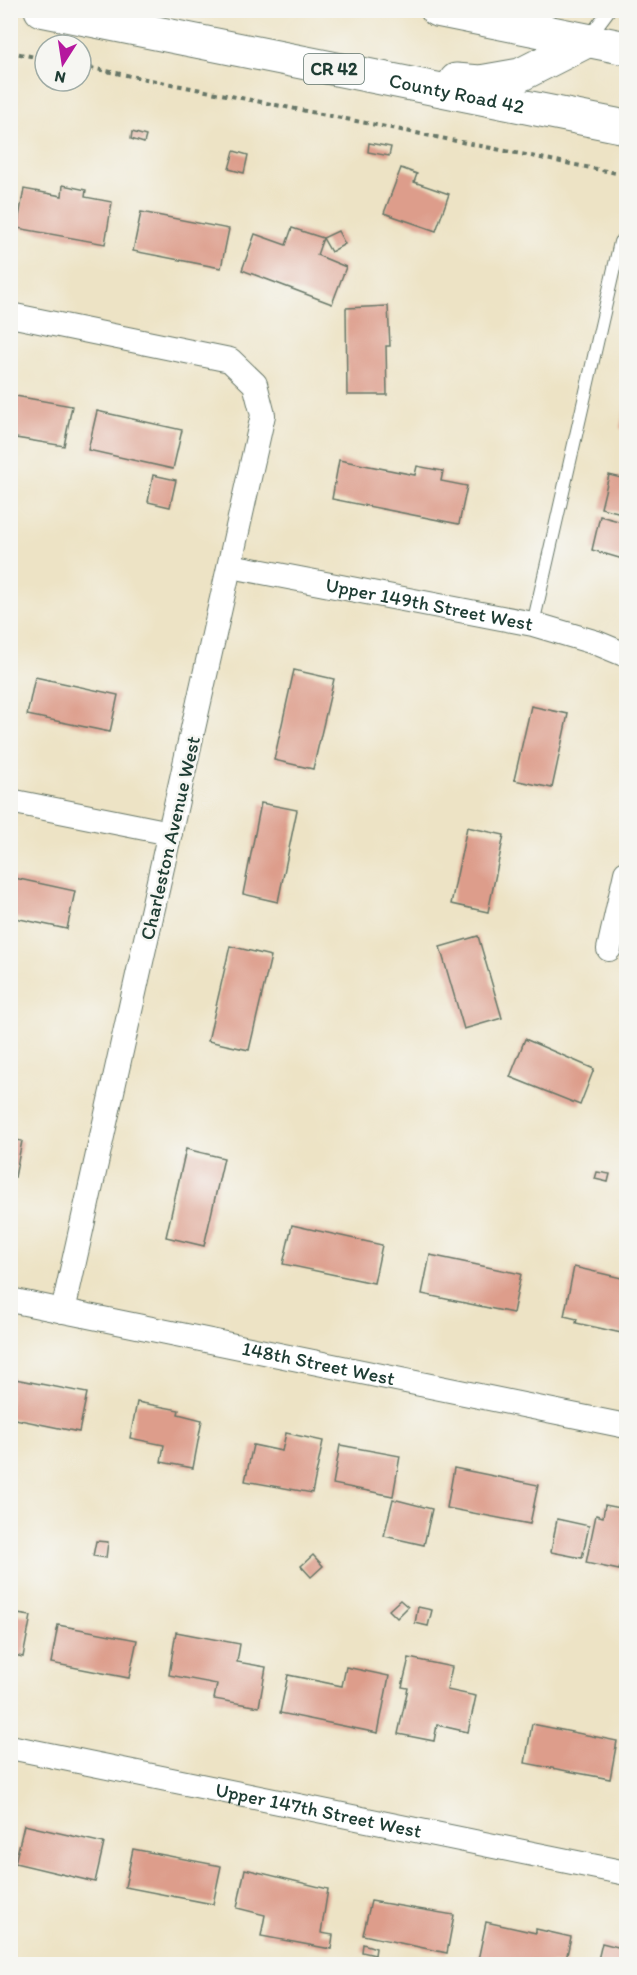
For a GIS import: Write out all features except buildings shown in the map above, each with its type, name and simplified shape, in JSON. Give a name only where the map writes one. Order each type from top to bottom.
[{"type":"highway","name":"County Road 42","points":[[41,10],[627,127]]},
{"type":"highway","points":[[92,10],[435,78],[480,82],[520,75],[587,41]]},
{"type":"highway","points":[[437,10],[627,48]]},
{"type":"street","name":"Charleston Avenue West","points":[[10,315],[230,360],[255,384],[263,415],[63,1311]]},
{"type":"street","name":"Upper 149th Street West","points":[[231,566],[533,624],[597,643],[627,655]]},
{"type":"street","points":[[10,801],[170,833]]},
{"type":"street","points":[[609,949],[627,873]]},
{"type":"street","name":"148th Street West","points":[[10,1300],[627,1426]]},
{"type":"street","name":"Upper 147th Street West","points":[[10,1747],[627,1873]]},
{"type":"lane","points":[[587,41],[609,10]]},
{"type":"lane","points":[[533,624],[621,242]]},
{"type":"path","points":[[10,52],[33,57]]},
{"type":"path","points":[[93,68],[627,175]]}]
